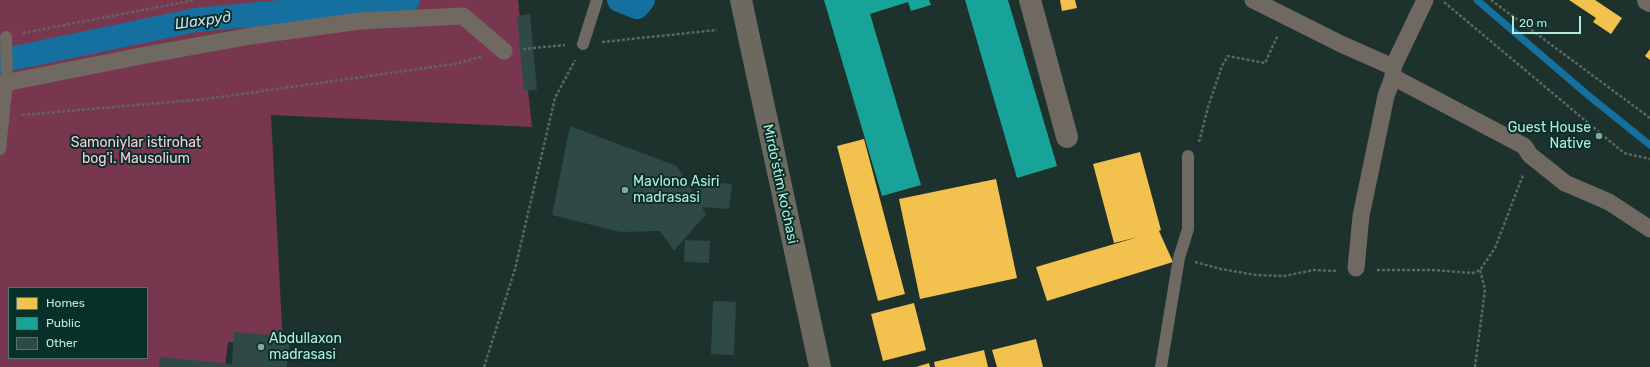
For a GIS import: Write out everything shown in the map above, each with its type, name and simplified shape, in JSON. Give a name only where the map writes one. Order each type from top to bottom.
[{"type":"main road","name":"Mirdo'stim ko'chasi","points":[[741,0],[820,367]]},
{"type":"street","points":[[1030,0],[1067,137]]},
{"type":"street","points":[[1253,0],[1393,72],[1518,142],[1524,146],[1530,155],[1565,183],[1609,202],[1650,229]]},
{"type":"street","points":[[1356,268],[1363,208],[1386,96],[1393,72],[1425,0]]},
{"type":"street","points":[[4,79],[251,36],[360,21],[464,16],[504,51]]},
{"type":"lane","points":[[583,44],[595,5]]},
{"type":"lane","points":[[0,149],[3,117],[6,37]]},
{"type":"lane","points":[[1161,367],[1180,258],[1188,229],[1188,156]]},
{"type":"path","points":[[6,37],[195,0]]},
{"type":"path","points":[[1442,0],[1624,153],[1650,159]]},
{"type":"path","points":[[1491,0],[1650,118]]},
{"type":"path","points":[[1188,156],[1188,152],[1199,142],[1208,107],[1222,66],[1228,56],[1265,64],[1286,16]]},
{"type":"path","points":[[484,367],[515,269],[555,98],[583,44],[717,30]]},
{"type":"path","points":[[3,117],[206,99],[454,64],[504,51]]},
{"type":"path","points":[[1180,258],[1221,269],[1263,275],[1284,276],[1314,270],[1332,272],[1356,268],[1364,270],[1432,270],[1473,273],[1480,270],[1496,248],[1530,155]]},
{"type":"path","points":[[1475,367],[1485,289],[1480,270]]},
{"type":"green space","name":"Samoniylar istirohat bog'i. Mausolium","points":[[0,0],[518,0],[532,127],[271,115],[283,346],[228,342],[225,367],[0,367]]},
{"type":"building: Homes","points":[[1060,0],[1075,0],[1077,8],[1062,11]]},
{"type":"building: Homes","points":[[1569,0],[1595,0],[1622,18],[1611,34],[1593,22],[1596,18]]},
{"type":"building: Homes","points":[[1650,49],[1650,60],[1645,56]]},
{"type":"building: Homes","points":[[864,139],[905,294],[878,301],[837,146]]},
{"type":"building: Homes","points":[[1140,152],[1161,230],[1159,231],[1173,262],[1047,301],[1036,267],[1138,237],[1114,243],[1093,164]]},
{"type":"building: Homes","points":[[996,179],[1017,278],[920,299],[899,199]]},
{"type":"building: Homes","points":[[914,303],[926,350],[883,361],[871,314]]},
{"type":"building: Homes","points":[[1036,339],[1043,367],[997,367],[992,350]]},
{"type":"building: Homes","points":[[984,350],[988,367],[935,367],[934,362]]},
{"type":"building: Homes","points":[[929,363],[930,367],[916,367]]},
{"type":"building: Public","points":[[824,0],[929,0],[931,5],[911,11],[908,2],[870,14],[921,185],[882,196]]},
{"type":"building: Public","points":[[965,0],[1008,0],[1057,166],[1017,178]]},
{"type":"building: Other","points":[[530,14],[537,90],[524,91],[517,16]]},
{"type":"building: Other","name":"Mavlono Asiri madrasasi","points":[[570,126],[677,166],[696,197],[697,181],[732,184],[729,209],[702,207],[706,214],[674,251],[660,231],[620,232],[552,215]]},
{"type":"building: Other","points":[[685,240],[710,241],[709,263],[684,262]]},
{"type":"building: Other","points":[[713,301],[736,302],[734,355],[711,354]]},
{"type":"building: Other","name":"Abdullaxon madrasasi","points":[[234,332],[290,337],[287,367],[159,367],[160,357],[232,364]]},
{"type":"waterway","name":"Шахруд","points":[[0,61],[196,20],[408,0]]},
{"type":"waterway","name":"Шахруд","points":[[619,0],[637,7],[643,0]]},
{"type":"waterway","points":[[1477,0],[1589,96],[1650,145]]},
{"type":"place","name":"Guest House Native","points":[[1599,136]]},
{"type":"place","name":"Mavlono Asiri madrasasi","points":[[625,190]]},
{"type":"place","name":"Abdullaxon madrasasi","points":[[261,347]]}]
